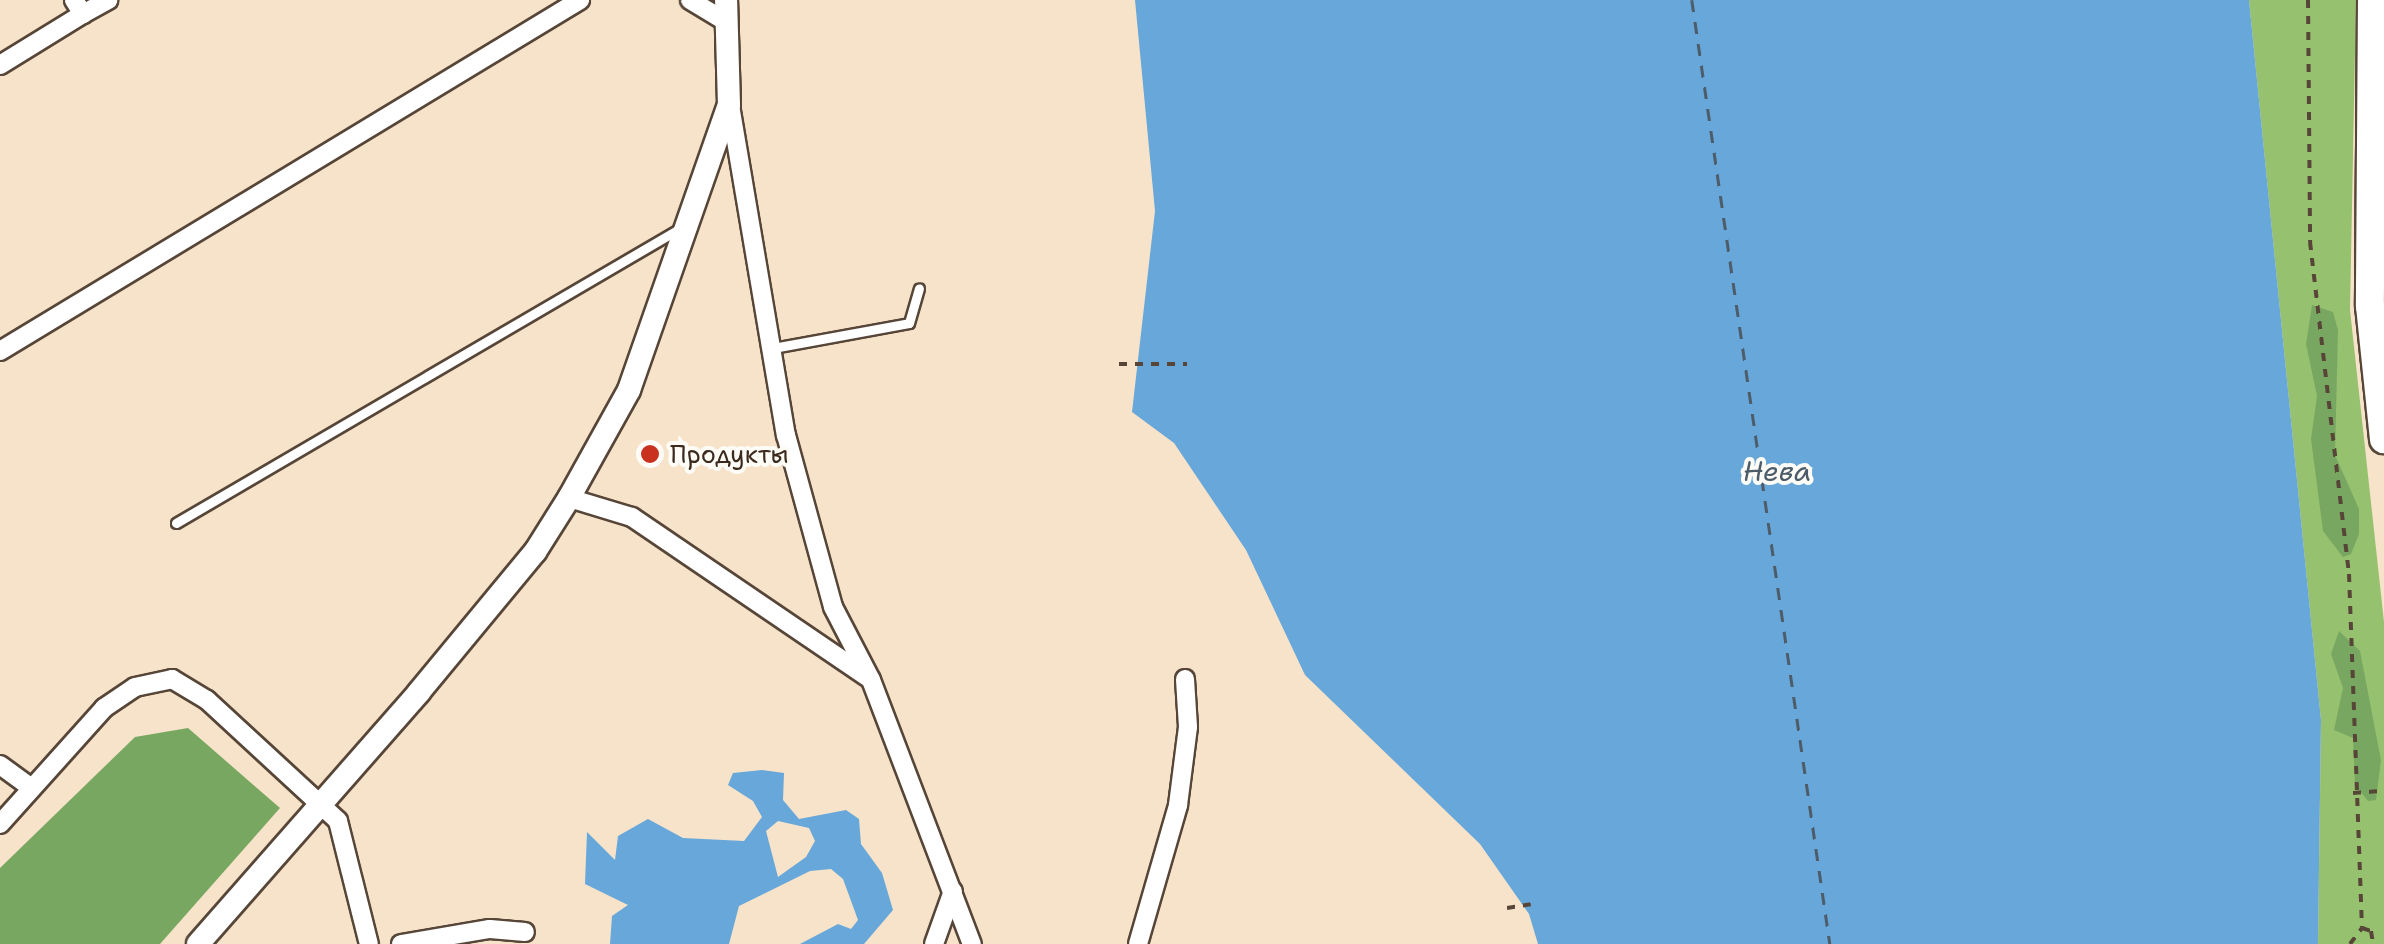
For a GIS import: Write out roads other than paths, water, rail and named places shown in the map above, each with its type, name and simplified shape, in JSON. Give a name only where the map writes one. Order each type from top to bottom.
[{"type":"main road","points":[[2372,0],[2377,49],[2370,306],[2384,439]]},
{"type":"street","points":[[0,65],[78,7],[108,0]]},
{"type":"street","points":[[0,351],[580,0]]},
{"type":"street","points":[[690,0],[725,11],[730,105],[786,435],[833,608],[871,680],[972,944]]},
{"type":"street","points":[[198,944],[535,552],[629,390],[681,228],[730,105]]},
{"type":"street","points":[[569,498],[632,517],[871,680]]},
{"type":"street","points":[[0,824],[104,708],[135,687],[172,679],[207,700],[322,802],[346,842],[369,944]]},
{"type":"street","points":[[1138,944],[1178,805],[1188,728],[1185,679]]},
{"type":"street","points":[[0,765],[32,788]]},
{"type":"street","points":[[934,944],[954,891]]},
{"type":"street","points":[[401,944],[500,928],[525,932]]},
{"type":"lane","points":[[176,523],[681,228]]},
{"type":"lane","points":[[773,348],[908,323],[919,288]]},
{"type":"water","name":"Нева","points":[[1135,0],[2249,0],[2321,720],[2318,944],[1538,944],[1529,914],[1480,844],[1305,675],[1246,550],[1174,443],[1132,412],[1155,211]]},
{"type":"water","points":[[733,773],[784,773],[783,800],[799,819],[846,810],[859,819],[861,844],[882,873],[893,910],[864,944],[800,944],[838,924],[851,929],[858,920],[843,879],[831,869],[810,871],[739,906],[729,944],[610,944],[612,916],[628,905],[585,884],[587,832],[615,860],[618,836],[648,819],[683,838],[744,841],[762,817],[753,801],[728,785]],"holes":[[[778,821],[809,828],[815,841],[806,857],[778,877],[766,831]]]},
{"type":"place","name":"Продукты","points":[[650,454]]}]
